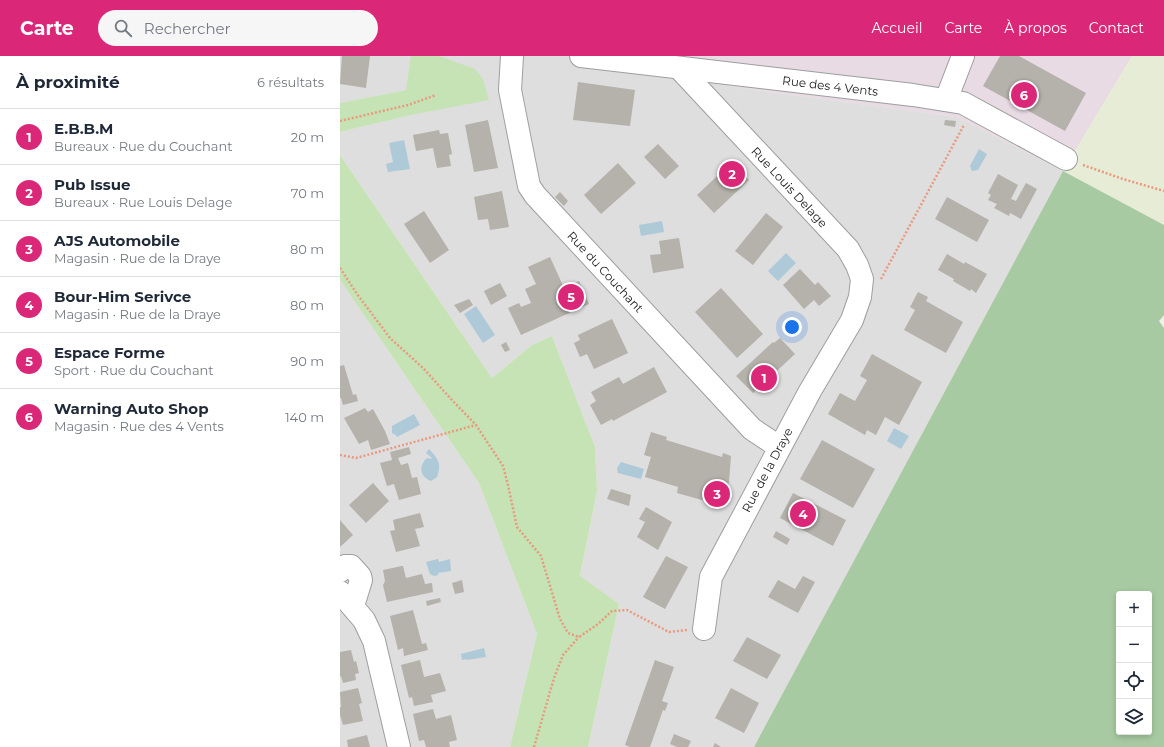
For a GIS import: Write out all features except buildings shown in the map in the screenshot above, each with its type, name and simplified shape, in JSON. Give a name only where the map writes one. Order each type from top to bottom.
[{"type":"street","name":"Rue du Couchant","points":[[512,56],[510,90],[529,186],[535,195],[752,429],[779,447]]},
{"type":"street","name":"Rue des 4 Vents","points":[[587,56],[964,103],[1066,159]]},
{"type":"street","points":[[946,100],[963,56]]},
{"type":"street","name":"Rue Louis Delage","points":[[680,68],[848,249],[857,265],[862,279],[860,297],[852,320]]},
{"type":"street","name":"Rue de la Draye","points":[[704,629],[711,577],[779,447],[852,320]]},
{"type":"street","points":[[340,571],[346,566],[351,566],[360,576],[361,580],[346,599],[364,620],[374,641],[399,747]]},
{"type":"path","points":[[340,121],[408,105],[436,95]]},
{"type":"path","points":[[877,284],[885,272],[973,109]]},
{"type":"path","points":[[1066,159],[1098,171],[1164,191]]},
{"type":"path","points":[[340,268],[357,294],[390,338],[424,368],[476,425],[503,466],[517,527],[541,556],[560,619],[568,633],[579,636]]},
{"type":"path","points":[[340,455],[356,458],[476,425]]},
{"type":"path","points":[[534,747],[554,678],[563,655],[579,636],[598,624],[612,611],[627,610],[669,632],[704,629]]},
{"type":"shaded area","points":[[340,56],[578,56],[578,63],[762,91],[957,117],[1063,171],[754,747],[588,747],[619,604],[580,577],[597,491],[595,447],[552,336],[532,345],[492,378],[340,155],[340,132],[411,115],[406,90],[340,103]]},
{"type":"shaded area","points":[[578,56],[1132,56],[1063,171],[957,117],[762,91],[577,63]]},
{"type":"shaded area","points":[[340,280],[479,483],[537,634],[510,747],[340,747]]},
{"type":"green space","points":[[411,56],[439,56],[475,69],[483,79],[489,100],[411,115],[340,132],[340,103],[406,90]]},
{"type":"green space","points":[[1132,56],[1164,56],[1164,225],[1063,171]]},
{"type":"green space","points":[[340,155],[492,378],[532,345],[552,336],[595,447],[597,491],[580,576],[619,604],[588,747],[510,747],[537,634],[479,483],[340,280]]},
{"type":"green space","points":[[1063,171],[1164,225],[1164,315],[1159,321],[1164,328],[1164,747],[754,747]]},
{"type":"water","points":[[404,140],[410,169],[388,172],[386,164],[393,162],[389,143]]},
{"type":"water","points":[[979,149],[987,154],[978,170],[972,171],[970,166]]},
{"type":"water","points":[[662,221],[664,232],[641,236],[639,225]]},
{"type":"water","points":[[786,253],[796,263],[778,281],[768,271]]},
{"type":"water","points":[[476,306],[495,335],[483,343],[464,314]]},
{"type":"water","points":[[414,414],[420,425],[397,437],[392,433],[392,426]]},
{"type":"water","points":[[894,428],[909,436],[901,449],[887,441]]},
{"type":"water","points":[[429,449],[437,459],[439,465],[437,477],[431,481],[424,477],[421,468],[422,464],[427,458],[432,458],[426,453]]},
{"type":"water","points":[[621,462],[644,469],[641,479],[618,473],[617,468]]},
{"type":"water","points":[[438,559],[439,562],[450,559],[451,571],[438,573],[438,575],[434,576],[430,574],[426,562]]},
{"type":"water","points":[[484,648],[486,657],[462,660],[461,654]]},
{"type":"place","name":"Warning Auto Shop","points":[[1024,95]]},
{"type":"place","name":"Pub Issue","points":[[732,174]]},
{"type":"place","name":"Espace Forme","points":[[571,297]]},
{"type":"place","name":"E.B.B.M","points":[[764,378]]},
{"type":"place","name":"AJS Automobile","points":[[717,494]]},
{"type":"place","name":"Bour-Him Serivce","points":[[803,514]]}]
